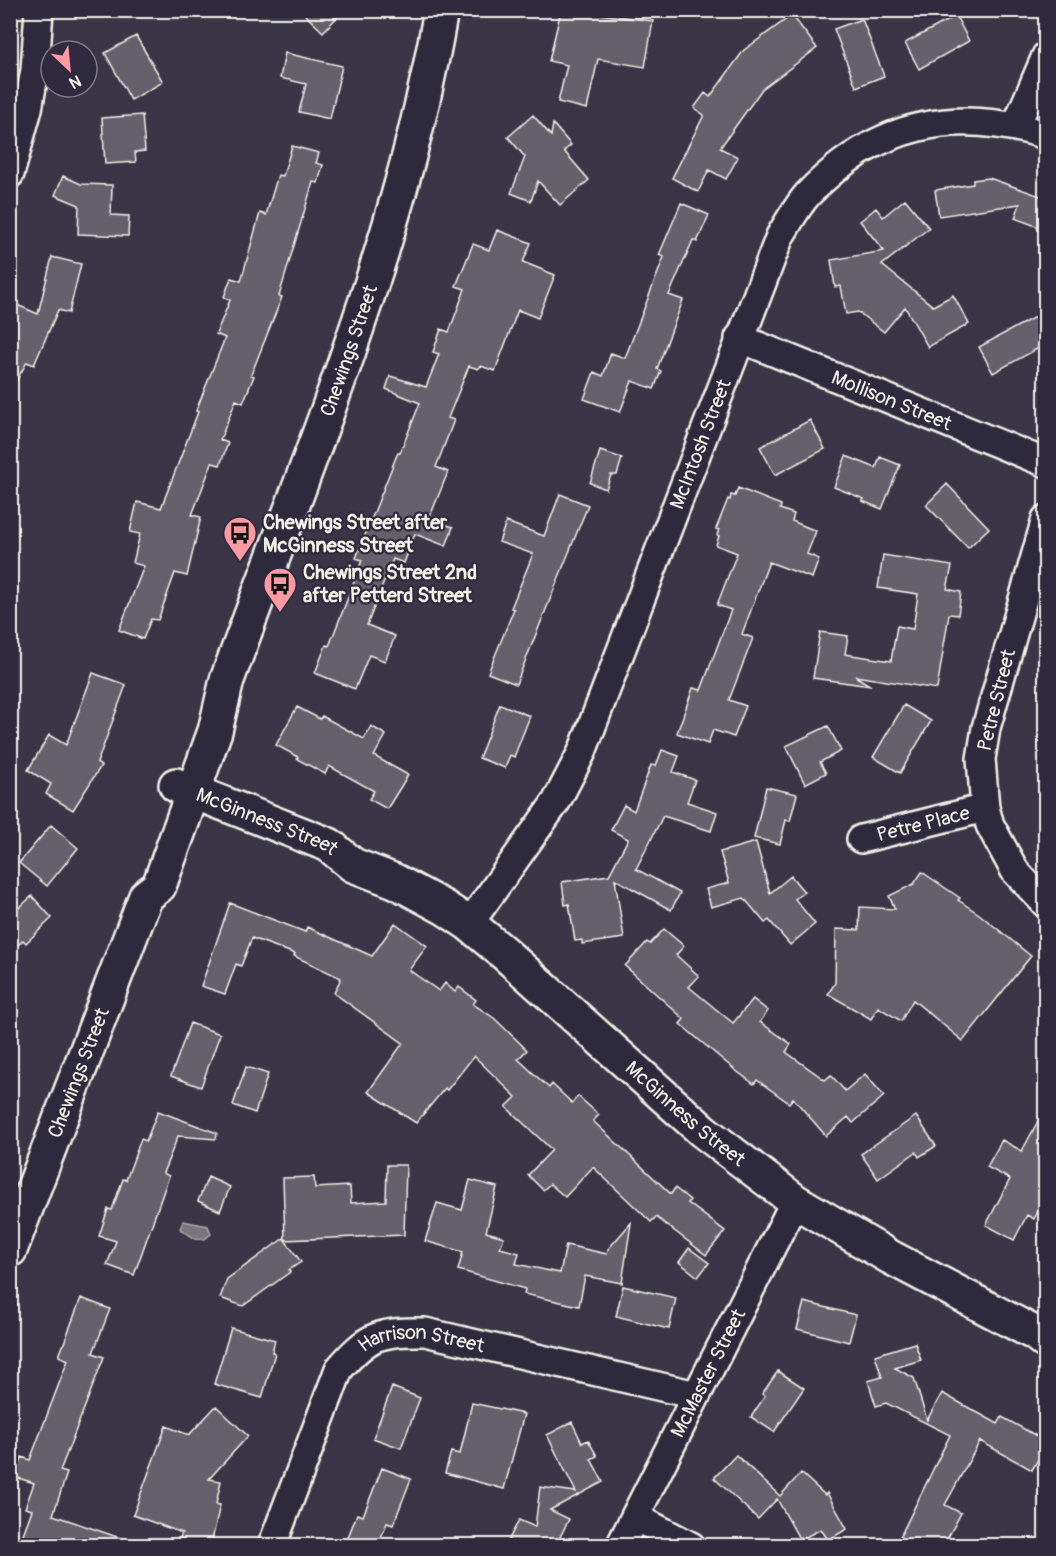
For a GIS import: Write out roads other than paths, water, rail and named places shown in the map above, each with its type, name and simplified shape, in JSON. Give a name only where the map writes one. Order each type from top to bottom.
[{"type":"street","points":[[10,174],[28,108],[35,70],[39,10]]},
{"type":"street","name":"Chewings Street","points":[[10,1250],[146,896],[159,885],[198,723],[227,680],[348,355],[405,168],[434,52],[441,10]]},
{"type":"street","points":[[1016,126],[1046,56]]},
{"type":"street","name":"McIntosh Street","points":[[469,924],[556,802],[582,752],[780,236],[806,196],[840,164],[879,140],[922,125],[968,121],[1016,126],[1046,135]]},
{"type":"street","name":"Mollison Street","points":[[740,338],[1046,463]]},
{"type":"street","name":"Petre Street","points":[[1046,519],[986,728],[981,759],[985,808],[990,825],[1015,871],[1046,904]]},
{"type":"street","name":"McGinness Street","points":[[181,799],[321,866],[353,865],[395,881],[445,908],[469,924],[504,953],[703,1131],[795,1200],[890,1257],[1043,1332]]},
{"type":"street","name":"Petre Place","points":[[861,839],[985,808]]},
{"type":"street","name":"McMaster Street","points":[[620,1545],[795,1200]]},
{"type":"street","name":"Harrison Street","points":[[272,1545],[339,1369],[358,1347],[369,1340],[396,1331],[425,1332],[696,1395]]},
{"type":"street","points":[[635,1517],[691,1545]]},
{"type":"place","name":"Chewings Street after McGinness Street","points":[[240,562]]},
{"type":"place","name":"Chewings Street 2nd after Petterd Street","points":[[280,613]]}]
